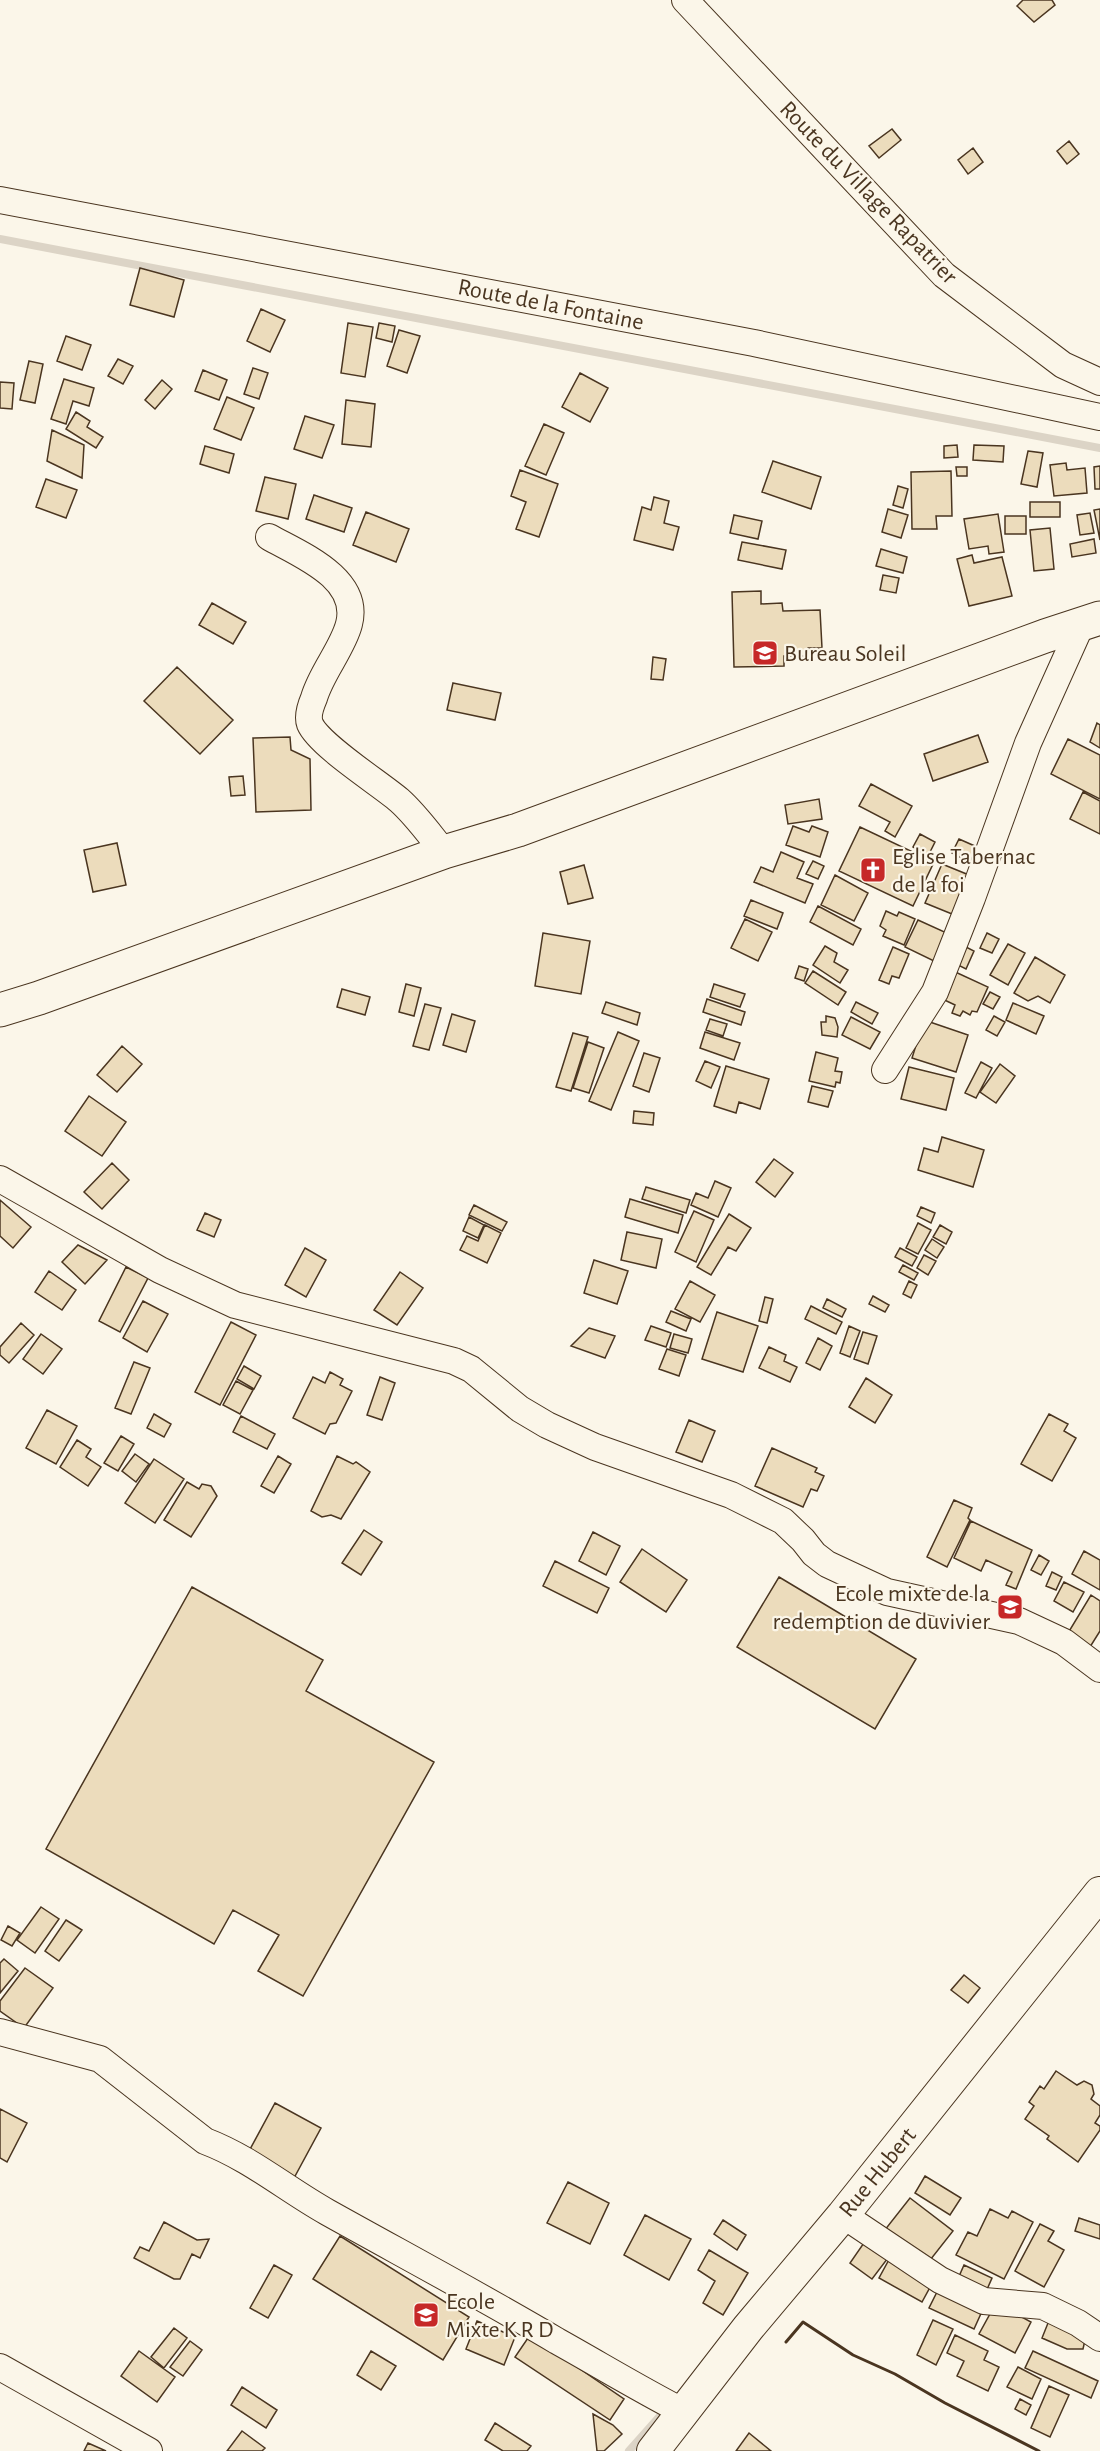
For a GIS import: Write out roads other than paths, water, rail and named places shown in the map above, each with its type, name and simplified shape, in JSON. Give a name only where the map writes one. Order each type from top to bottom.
[{"type":"main road","points":[[0,1010],[444,852],[518,830],[1090,621]]},
{"type":"street","name":"Route du Village Rapatrier","points":[[685,0],[945,274],[1063,365],[1100,382]]},
{"type":"street","name":"Route de la Fontaine","points":[[0,200],[754,343],[1100,417]]},
{"type":"street","points":[[269,537],[322,566],[337,580],[348,600],[349,623],[314,694],[308,719],[311,726],[324,741],[401,802],[444,852]]},
{"type":"street","points":[[885,1070],[935,992],[1028,743],[1090,621]]},
{"type":"street","points":[[0,1179],[160,1270],[235,1305],[454,1361],[471,1369],[520,1410],[547,1425],[595,1447],[731,1495],[783,1521],[814,1554],[827,1564],[887,1592],[1019,1621],[1064,1642],[1100,1669]]},
{"type":"street","name":"Rue Hubert","points":[[653,2451],[748,2328],[843,2215],[1100,1893]]},
{"type":"street","points":[[0,2032],[100,2059],[206,2141],[252,2163],[294,2194],[558,2341],[625,2382],[684,2412]]},
{"type":"street","points":[[843,2215],[940,2280],[984,2301],[1043,2306],[1078,2323],[1100,2338]]},
{"type":"street","points":[[0,2367],[149,2451]]},
{"type":"waterway","points":[[0,239],[1100,448]]},
{"type":"waterway","points":[[629,2451],[661,2415]]},
{"type":"place","name":"Bureau Soleil","points":[[765,653]]},
{"type":"place","name":"Eglise Tabernac de la foi","points":[[873,870]]},
{"type":"place","name":"Ecole mixte de la redemption de duvivier","points":[[1010,1607]]},
{"type":"place","name":"Ecole Mixte K R D","points":[[426,2315]]}]
